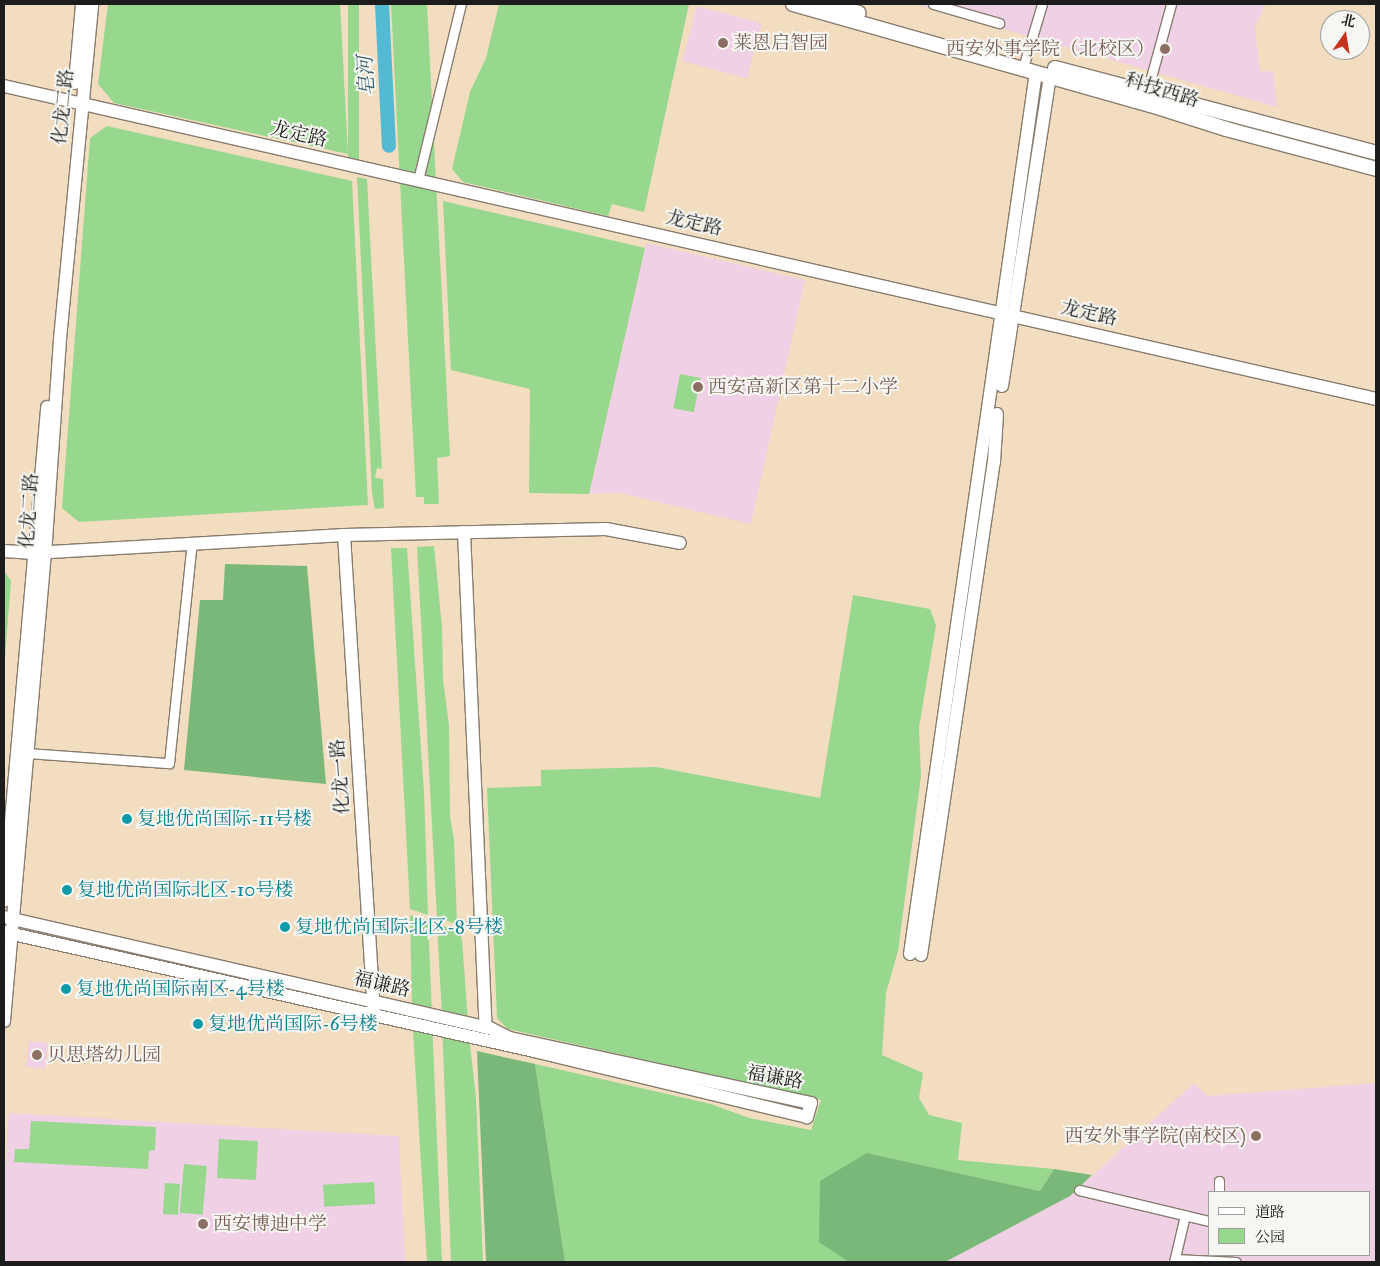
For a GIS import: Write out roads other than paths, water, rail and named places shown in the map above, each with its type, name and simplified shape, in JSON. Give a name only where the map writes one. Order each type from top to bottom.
[{"type":"main road","name":"科技西路","points":[[793,4],[1050,76],[1226,130],[1376,169]]},
{"type":"main road","name":"科技西路","points":[[829,4],[1025,61],[1376,153]]},
{"type":"street","name":"化龙二路","points":[[4,901],[60,339],[78,103],[82,4]]},
{"type":"street","name":"化龙二路","points":[[78,103],[92,4]]},
{"type":"street","points":[[418,180],[460,4]]},
{"type":"street","points":[[932,4],[999,24]]},
{"type":"street","points":[[1025,61],[1042,4]]},
{"type":"street","points":[[1148,92],[1171,4]]},
{"type":"street","points":[[1008,313],[1036,72]]},
{"type":"street","points":[[915,955],[978,462],[988,423],[1050,76]]},
{"type":"street","name":"龙定路","points":[[4,86],[1008,313],[1376,399]]},
{"type":"street","points":[[4,551],[39,552],[344,535],[606,529],[680,543]]},
{"type":"street","points":[[464,532],[486,1028]]},
{"type":"street","name":"化龙一路","points":[[344,535],[374,1017]]},
{"type":"street","points":[[28,752],[169,763],[192,542]]},
{"type":"street","name":"化龙二路","points":[[4,1021],[8,918],[28,752],[39,552]]},
{"type":"street","name":"福谦路","points":[[8,918],[486,1028],[510,1038],[811,1103],[807,1117],[723,1095],[8,933]]},
{"type":"street","points":[[1218,1191],[1219,1181]]},
{"type":"street","points":[[1079,1190],[1208,1221]]},
{"type":"street","points":[[1185,1215],[1174,1261],[1236,1262]]},
{"type":"waterway","name":"皂河","points":[[382,4],[389,146]]},
{"type":"place","name":"莱恩启智园","points":[[723,43]]},
{"type":"place","name":"西安外事学院（北校区）","points":[[1165,49]]},
{"type":"place","name":"西安高新区第十二小学","points":[[698,387]]},
{"type":"place","name":"复地优尚国际-11号楼","points":[[127,819]]},
{"type":"place","name":"复地优尚国际北区-10号楼","points":[[67,890]]},
{"type":"place","name":"复地优尚国际北区-8号楼","points":[[285,927]]},
{"type":"place","name":"复地优尚国际南区-4号楼","points":[[66,989]]},
{"type":"place","name":"复地优尚国际-6号楼","points":[[198,1024]]},
{"type":"place","name":"贝思塔幼儿园","points":[[37,1055]]},
{"type":"place","name":"西安外事学院(南校区)","points":[[1256,1136]]},
{"type":"place","name":"西安博迪中学","points":[[203,1224]]}]
